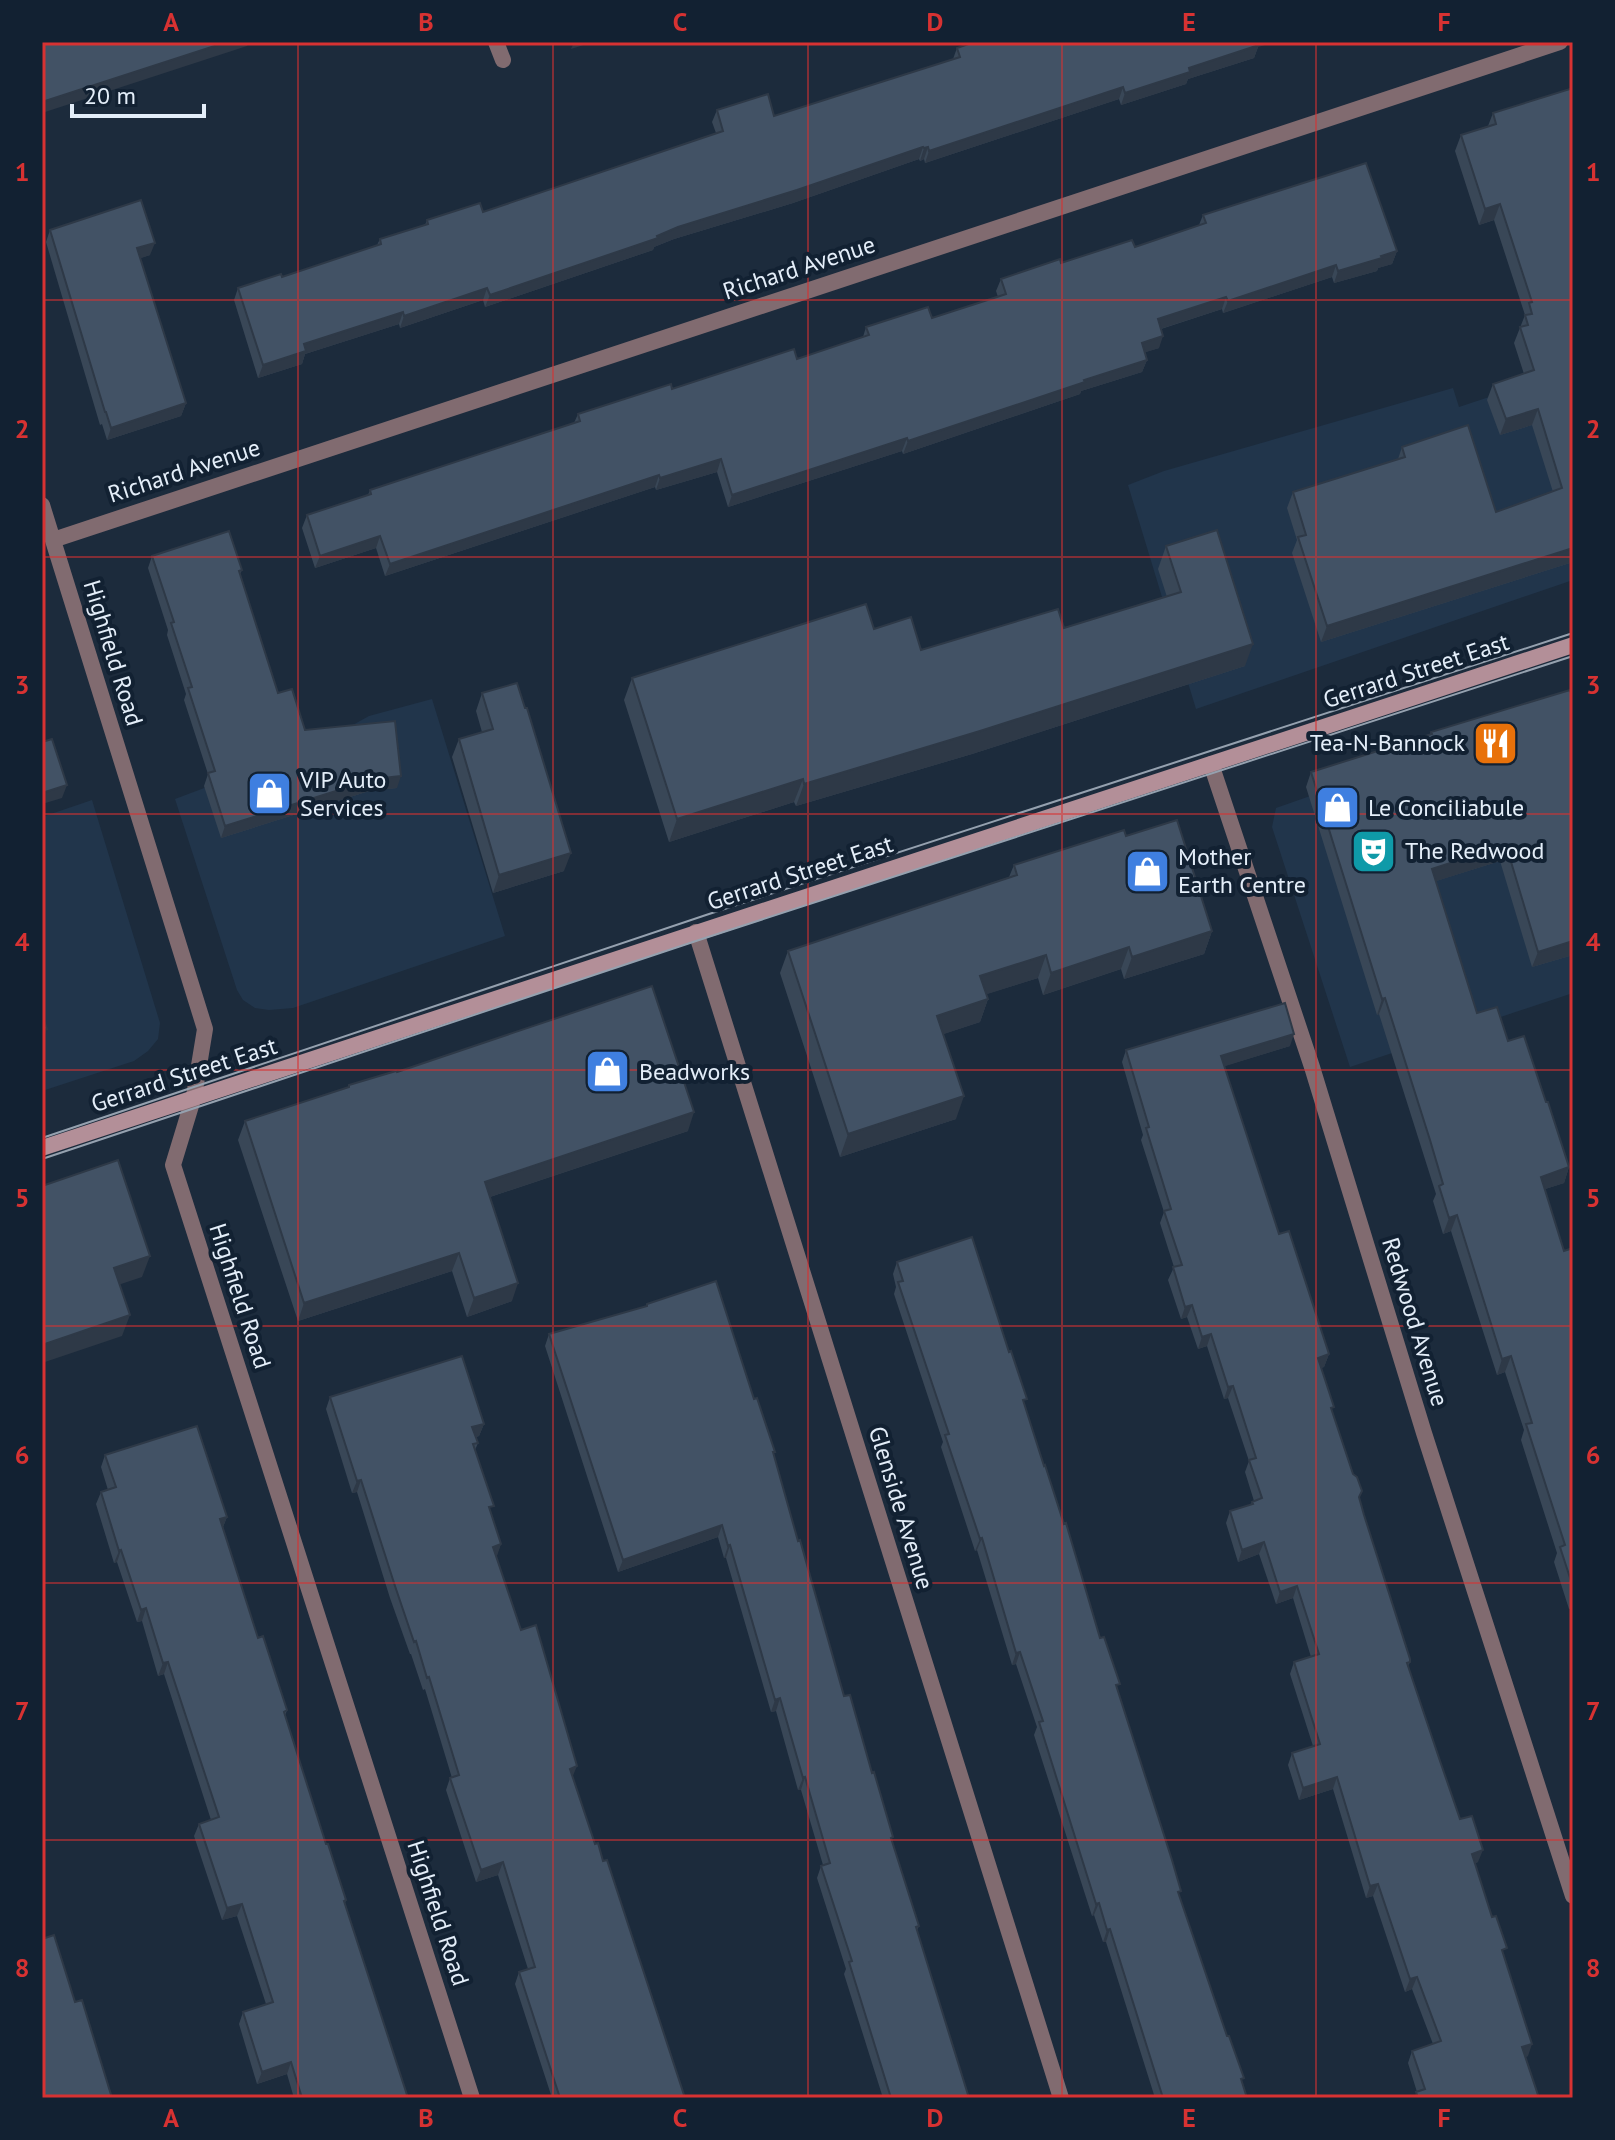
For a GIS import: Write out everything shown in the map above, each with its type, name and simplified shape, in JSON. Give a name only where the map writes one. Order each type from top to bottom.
[{"type":"main road","name":"Gerrard Street East","points":[[42,1148],[1573,645]]},
{"type":"street","points":[[496,42],[503,60]]},
{"type":"street","name":"Richard Avenue","points":[[53,540],[1560,42]]},
{"type":"street","name":"Highfield Road","points":[[42,505],[205,1029],[194,1096],[173,1165],[472,2098]]},
{"type":"street","name":"Redwood Avenue","points":[[1211,764],[1312,1067],[1424,1433],[1573,1896]]},
{"type":"street","name":"Glenside Avenue","points":[[696,932],[1061,2098]]},
{"type":"shaded area","points":[[1573,369],[1573,580],[1196,709],[1128,485],[1164,471],[1453,388],[1459,407]]},
{"type":"shaded area","points":[[432,699],[505,936],[293,1008],[255,1008],[243,1000],[237,990],[175,799],[311,748],[369,716]]},
{"type":"shaded area","points":[[1573,704],[1573,993],[1350,1067],[1272,827],[1276,808]]},
{"type":"shaded area","points":[[92,800],[160,1023],[158,1039],[134,1061],[42,1091],[42,817]]},
{"type":"building","points":[[42,42],[227,42],[42,102]]},
{"type":"building","points":[[974,42],[1258,42],[1259,45],[1125,93],[1123,87],[929,151],[928,147],[923,147],[678,227],[658,238],[490,295],[487,288],[404,316],[403,312],[304,344],[306,351],[263,365],[238,288],[281,274],[282,277],[381,244],[380,239],[428,224],[427,220],[480,203],[483,212],[723,131],[717,110],[768,94],[774,116],[960,57],[957,48]]},
{"type":"building","points":[[1573,88],[1573,548],[1327,626],[1298,537],[1306,535],[1293,492],[1405,457],[1402,447],[1468,425],[1496,512],[1562,488],[1538,409],[1506,419],[1493,384],[1534,370],[1520,327],[1528,325],[1525,315],[1532,314],[1529,303],[1532,302],[1500,204],[1485,209],[1461,135],[1496,124],[1493,113]]},
{"type":"building","points":[[1366,163],[1397,251],[1338,271],[1336,265],[1228,301],[1226,297],[1158,319],[1163,336],[1142,343],[1147,360],[908,441],[907,438],[732,495],[721,459],[660,478],[659,475],[390,564],[380,536],[320,556],[307,515],[371,494],[370,490],[580,421],[578,414],[671,384],[672,389],[794,349],[797,359],[869,335],[866,327],[928,307],[932,318],[1006,294],[1001,279],[1132,240],[1135,247],[1206,223],[1203,215]]},
{"type":"building","points":[[141,200],[155,243],[137,248],[186,403],[111,428],[50,230]]},
{"type":"building","points":[[1217,530],[1253,644],[980,731],[804,784],[803,779],[677,819],[632,678],[866,604],[874,629],[911,617],[921,650],[1058,609],[1064,628],[1181,592],[1166,546]]},
{"type":"building","points":[[229,531],[278,693],[292,689],[305,730],[395,721],[401,776],[374,779],[225,826],[208,773],[215,771],[188,688],[192,687],[152,556]]},
{"type":"building","points":[[517,683],[571,853],[499,875],[459,739],[493,729],[482,693]]},
{"type":"building","points":[[1570,690],[1573,700],[1573,941],[1538,952],[1506,845],[1432,869],[1477,1013],[1497,1007],[1508,1041],[1524,1036],[1569,1167],[1541,1177],[1564,1251],[1573,1248],[1573,1587],[1560,1547],[1565,1545],[1526,1424],[1532,1423],[1511,1356],[1502,1359],[1457,1215],[1449,1218],[1430,1140],[1311,772]]},
{"type":"building","points":[[52,739],[67,785],[42,793],[42,742]]},
{"type":"building","points":[[1177,820],[1212,931],[1132,957],[1129,947],[1051,973],[1046,955],[980,976],[988,999],[937,1016],[964,1096],[848,1134],[788,951],[1017,875],[1014,865],[1124,830],[1126,836]]},
{"type":"building","points":[[652,986],[694,1112],[485,1182],[518,1283],[474,1298],[459,1253],[304,1303],[245,1121]]},
{"type":"building","points":[[1285,1003],[1294,1034],[1221,1056],[1279,1234],[1289,1231],[1329,1354],[1318,1358],[1334,1407],[1331,1408],[1353,1474],[1362,1491],[1359,1497],[1410,1659],[1407,1663],[1460,1819],[1472,1816],[1483,1850],[1472,1854],[1492,1917],[1496,1916],[1507,1948],[1502,1950],[1532,2044],[1522,2047],[1539,2098],[1418,2098],[1416,2092],[1425,2089],[1412,2051],[1441,2041],[1417,1977],[1410,1979],[1378,1884],[1370,1886],[1337,1777],[1303,1788],[1292,1753],[1320,1744],[1294,1662],[1319,1654],[1297,1586],[1280,1592],[1264,1542],[1242,1550],[1230,1511],[1262,1498],[1249,1460],[1256,1458],[1233,1386],[1228,1387],[1211,1334],[1202,1337],[1192,1305],[1185,1307],[1173,1267],[1182,1265],[1164,1211],[1171,1209],[1126,1050]]},
{"type":"building","points":[[118,1160],[150,1256],[114,1268],[130,1315],[42,1345],[42,1186]]},
{"type":"building","points":[[972,1237],[1027,1399],[1023,1400],[1066,1523],[1100,1638],[1104,1637],[1120,1684],[1116,1685],[1172,1860],[1181,1891],[1178,1892],[1244,2078],[1241,2079],[1247,2098],[1163,2098],[1110,1929],[1107,1930],[1099,1903],[1096,1904],[1039,1722],[1043,1721],[1020,1652],[1016,1653],[982,1538],[945,1435],[949,1434],[898,1282],[903,1281],[897,1262]]},
{"type":"building","points":[[716,1281],[754,1399],[757,1398],[775,1452],[844,1696],[850,1695],[874,1772],[919,1926],[916,1927],[969,2098],[891,2098],[821,1866],[830,1863],[805,1777],[780,1698],[775,1700],[722,1525],[623,1560],[549,1334],[647,1306]]},
{"type":"building","points":[[462,1356],[484,1424],[472,1427],[478,1443],[473,1444],[494,1506],[489,1507],[501,1544],[493,1547],[521,1630],[536,1625],[577,1766],[570,1769],[595,1844],[598,1843],[603,1861],[607,1860],[685,2098],[560,2098],[519,1972],[535,1967],[503,1862],[481,1870],[450,1778],[459,1775],[429,1677],[414,1642],[361,1480],[357,1481],[330,1397]]},
{"type":"building","points":[[197,1426],[227,1517],[220,1519],[258,1638],[263,1636],[287,1710],[284,1712],[408,2098],[302,2098],[291,2062],[262,2072],[243,2012],[273,2002],[242,1904],[227,1908],[199,1824],[219,1817],[168,1662],[163,1663],[146,1608],[141,1610],[101,1492],[116,1487],[105,1455]]},
{"type":"building","points":[[54,1935],[75,2002],[82,2000],[112,2098],[42,2098],[42,1939]]},
{"type":"tram line","points":[[42,1138],[706,915],[1573,633]]},
{"type":"tram line","points":[[42,1159],[699,940],[1573,656]]},
{"type":"place","name":"Tea-N-Bannock","points":[[1496,743]]},
{"type":"place","name":"VIP Auto Services","points":[[269,794]]},
{"type":"place","name":"Le Conciliabule","points":[[1337,808]]},
{"type":"place","name":"The Redwood","points":[[1374,851]]},
{"type":"place","name":"Mother Earth Centre","points":[[1147,871]]},
{"type":"place","name":"Beadworks","points":[[608,1072]]}]
